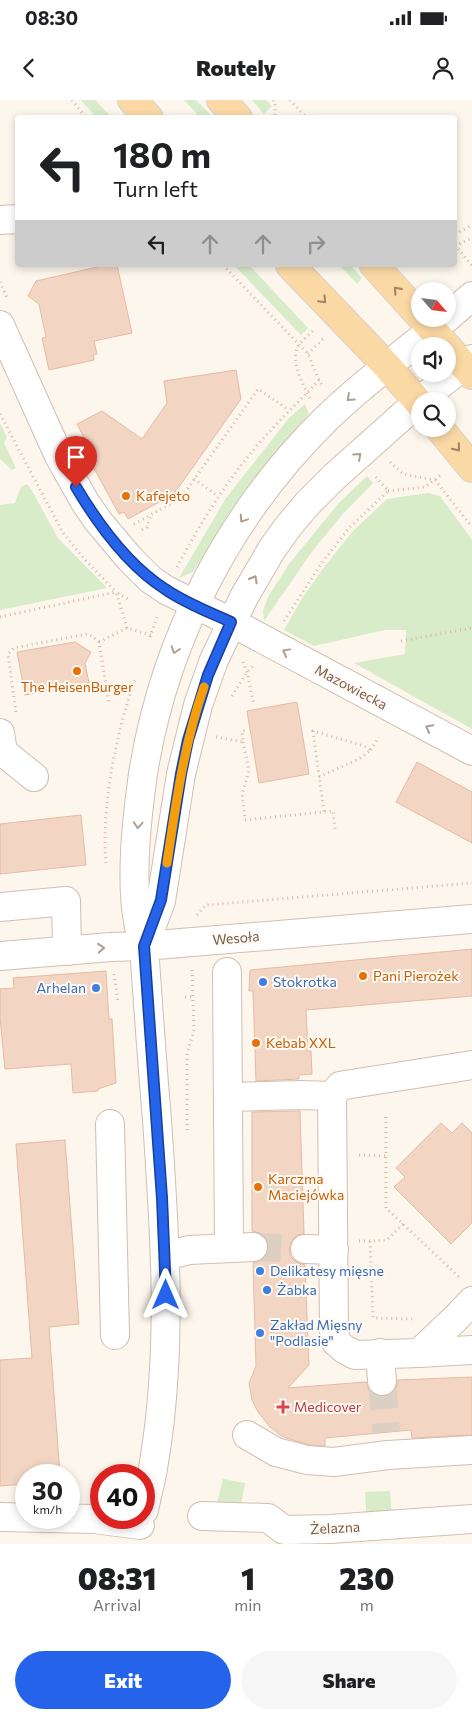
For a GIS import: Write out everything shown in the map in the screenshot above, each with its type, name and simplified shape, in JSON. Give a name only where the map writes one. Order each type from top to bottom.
[{"type":"main road","points":[[132,100],[145,115]]},
{"type":"main road","points":[[222,100],[235,115]]},
{"type":"main road","points":[[292,267],[411,394]]},
{"type":"main road","points":[[376,267],[411,299]]},
{"type":"main road","points":[[440,328],[469,366]]},
{"type":"main road","points":[[447,437],[472,468]]},
{"type":"street","points":[[0,220],[15,218]]},
{"type":"street","points":[[456,306],[472,296]]},
{"type":"street","points":[[0,325],[59,456],[98,521],[130,559],[150,579],[194,605]]},
{"type":"street","points":[[154,1464],[162,1405],[166,1333],[166,1256],[144,946],[138,921],[135,858],[140,791],[149,739],[176,645],[194,605],[219,557],[258,497],[332,414],[425,328]]},
{"type":"street","points":[[434,392],[469,366]]},
{"type":"street","points":[[144,946],[161,900],[188,740],[214,660],[231,622],[272,549],[307,504],[334,477],[411,410]]},
{"type":"street","name":"Mazowiecka","points":[[194,605],[231,622],[472,752]]},
{"type":"street","points":[[8,723],[3,752],[34,777]]},
{"type":"street","points":[[0,907],[66,901],[67,951]]},
{"type":"street","name":"Wesoła","points":[[0,956],[472,919]]},
{"type":"street","points":[[166,1256],[189,1250],[241,1247],[228,1098],[227,972]]},
{"type":"street","points":[[472,1065],[340,1086],[332,1096],[334,1331],[336,1342],[344,1350],[355,1354],[472,1350]]},
{"type":"street","points":[[228,1098],[300,1095],[332,1096]]},
{"type":"street","points":[[110,1124],[115,1335]]},
{"type":"street","points":[[305,1249],[334,1250]]},
{"type":"street","points":[[419,1353],[464,1301]]},
{"type":"street","points":[[380,1353],[382,1381]]},
{"type":"street","points":[[247,1436],[276,1452],[307,1460],[334,1462],[387,1444],[472,1450]]},
{"type":"street","name":"Żelazna","points":[[202,1516],[268,1518],[284,1530],[330,1529],[472,1519]]},
{"type":"street","points":[[0,1517],[90,1519]]},
{"type":"path","points":[[72,100],[84,115]]},
{"type":"path","points":[[273,100],[275,102],[275,115]]},
{"type":"path","points":[[290,100],[304,115]]},
{"type":"path","points":[[457,233],[472,224]]},
{"type":"path","points":[[457,245],[472,238]]},
{"type":"path","points":[[457,248],[472,266]]},
{"type":"path","points":[[225,267],[308,354],[332,414]]},
{"type":"path","points":[[299,345],[296,358],[307,393],[332,414]]},
{"type":"path","points":[[173,574],[218,496],[255,448],[319,380]]},
{"type":"path","points":[[130,527],[181,498],[258,389],[289,410]]},
{"type":"path","points":[[0,414],[63,533],[86,561],[116,592],[132,602]]},
{"type":"path","points":[[194,479],[218,496]]},
{"type":"path","points":[[388,491],[425,487],[435,480],[472,528]]},
{"type":"path","points":[[147,527],[151,515]]},
{"type":"path","points":[[0,617],[116,592]]},
{"type":"path","points":[[99,642],[127,628],[116,592]]},
{"type":"path","points":[[149,612],[157,616]]},
{"type":"path","points":[[401,641],[472,628]]},
{"type":"path","points":[[8,723],[8,654],[14,648],[86,634],[92,636],[99,642],[109,703]]},
{"type":"path","points":[[243,661],[254,705]]},
{"type":"path","points":[[247,730],[242,731],[250,771],[242,794],[245,820],[333,811],[335,828]]},
{"type":"path","points":[[324,812],[313,731],[364,746],[371,750]]},
{"type":"path","points":[[208,734],[220,739],[243,742]]},
{"type":"path","points":[[319,777],[360,759],[371,750],[379,737]]},
{"type":"path","points":[[195,918],[206,905],[472,883]]},
{"type":"path","points":[[185,997],[193,997]]},
{"type":"path","points":[[386,1117],[386,1208],[403,1224],[464,1301],[373,1318],[370,1241],[387,1240],[403,1224]]},
{"type":"green space","points":[[81,100],[95,100],[109,115],[94,115]]},
{"type":"green space","points":[[184,100],[196,100],[211,115],[198,115]]},
{"type":"green space","points":[[252,100],[266,100],[272,106],[264,114]]},
{"type":"green space","points":[[236,267],[251,267],[308,328],[301,335]]},
{"type":"green space","points":[[341,267],[352,267],[362,278],[357,284]]},
{"type":"green space","points":[[305,404],[309,414],[249,485],[193,572],[179,578],[226,498],[289,418]]},
{"type":"green space","points":[[0,423],[7,437],[4,443],[16,468],[12,470],[0,459]]},
{"type":"green space","points":[[367,476],[373,483],[341,516],[311,553],[264,621],[263,611],[268,597],[289,564],[338,504]]},
{"type":"green space","points":[[27,484],[58,538],[107,588],[0,610],[0,505],[15,503],[21,487]]},
{"type":"green space","points":[[428,493],[440,496],[472,540],[472,729],[354,663],[405,654],[406,630],[385,630],[314,646],[284,630],[301,600],[324,567],[353,531],[387,499]]},
{"type":"green space","points":[[223,1479],[245,1483],[239,1517],[214,1516]]},
{"type":"green space","points":[[390,1491],[392,1525],[367,1526],[365,1492]]},
{"type":"building","points":[[97,267],[117,267],[132,333],[94,341],[97,354],[93,355],[94,360],[49,370],[42,338],[46,337],[39,304],[28,296],[36,281]]},
{"type":"building","points":[[236,370],[241,399],[174,494],[128,519],[124,512],[119,514],[91,463],[96,461],[77,424],[102,411],[142,439],[167,403],[164,381]]},
{"type":"building","points":[[75,642],[91,652],[85,663],[89,683],[25,695],[17,652]]},
{"type":"building","points":[[297,702],[309,774],[259,783],[247,711]]},
{"type":"building","points":[[417,762],[472,792],[472,843],[396,802]]},
{"type":"building","points":[[81,815],[86,865],[0,874],[0,824]]},
{"type":"building","points":[[472,949],[472,996],[306,1010],[308,1051],[311,1051],[312,1074],[299,1075],[299,1079],[256,1081],[253,991],[249,991],[250,970]]},
{"type":"building","points":[[106,971],[109,1019],[112,1019],[116,1083],[98,1089],[98,1091],[73,1093],[71,1064],[5,1069],[0,1018],[0,989],[14,988],[13,978]]},
{"type":"building","points":[[300,1111],[304,1234],[297,1235],[292,1240],[289,1249],[291,1257],[296,1262],[305,1265],[309,1365],[288,1388],[366,1382],[369,1390],[383,1397],[391,1394],[396,1388],[398,1380],[472,1377],[472,1435],[412,1438],[411,1430],[325,1438],[325,1446],[310,1445],[280,1435],[270,1427],[258,1412],[252,1400],[249,1383],[256,1366],[253,1263],[262,1260],[267,1254],[269,1247],[266,1238],[260,1233],[252,1231],[252,1112]]},
{"type":"building","points":[[441,1123],[452,1133],[462,1123],[472,1133],[472,1223],[451,1244],[394,1187],[405,1177],[396,1168]]},
{"type":"building","points":[[65,1140],[79,1324],[49,1327],[59,1464],[15,1464],[15,1485],[0,1486],[0,1360],[32,1358],[16,1144]]},
{"type":"tunnel","points":[[253,1247],[305,1249]]},
{"type":"tunnel","points":[[382,1381],[386,1432]]},
{"type":"slow traffic","points":[[167,863],[188,740],[204,687]]},
{"type":"place","name":"Kafejeto","points":[[126,496]]},
{"type":"place","name":"The HeisenBurger","points":[[77,671]]},
{"type":"place","name":"Pani Pierożek","points":[[363,976]]},
{"type":"place","name":"Stokrotka","points":[[263,982]]},
{"type":"place","name":"Arhelan","points":[[96,988]]},
{"type":"place","name":"Kebab XXL","points":[[256,1043]]},
{"type":"place","name":"Karczma Maciejówka","points":[[258,1187]]},
{"type":"place","name":"Delikatesy mięsne","points":[[260,1271]]},
{"type":"place","name":"Żabka","points":[[267,1290]]},
{"type":"place","name":"Zakład Mięsny \"Podlasie\"","points":[[260,1333]]},
{"type":"place","name":"Medicover","points":[[283,1407]]},
{"type":"route","points":[[76,487],[98,521],[130,559],[150,579],[180,598],[231,622],[208,675],[188,740],[161,900],[144,946],[166,1256],[166,1295]]}]
